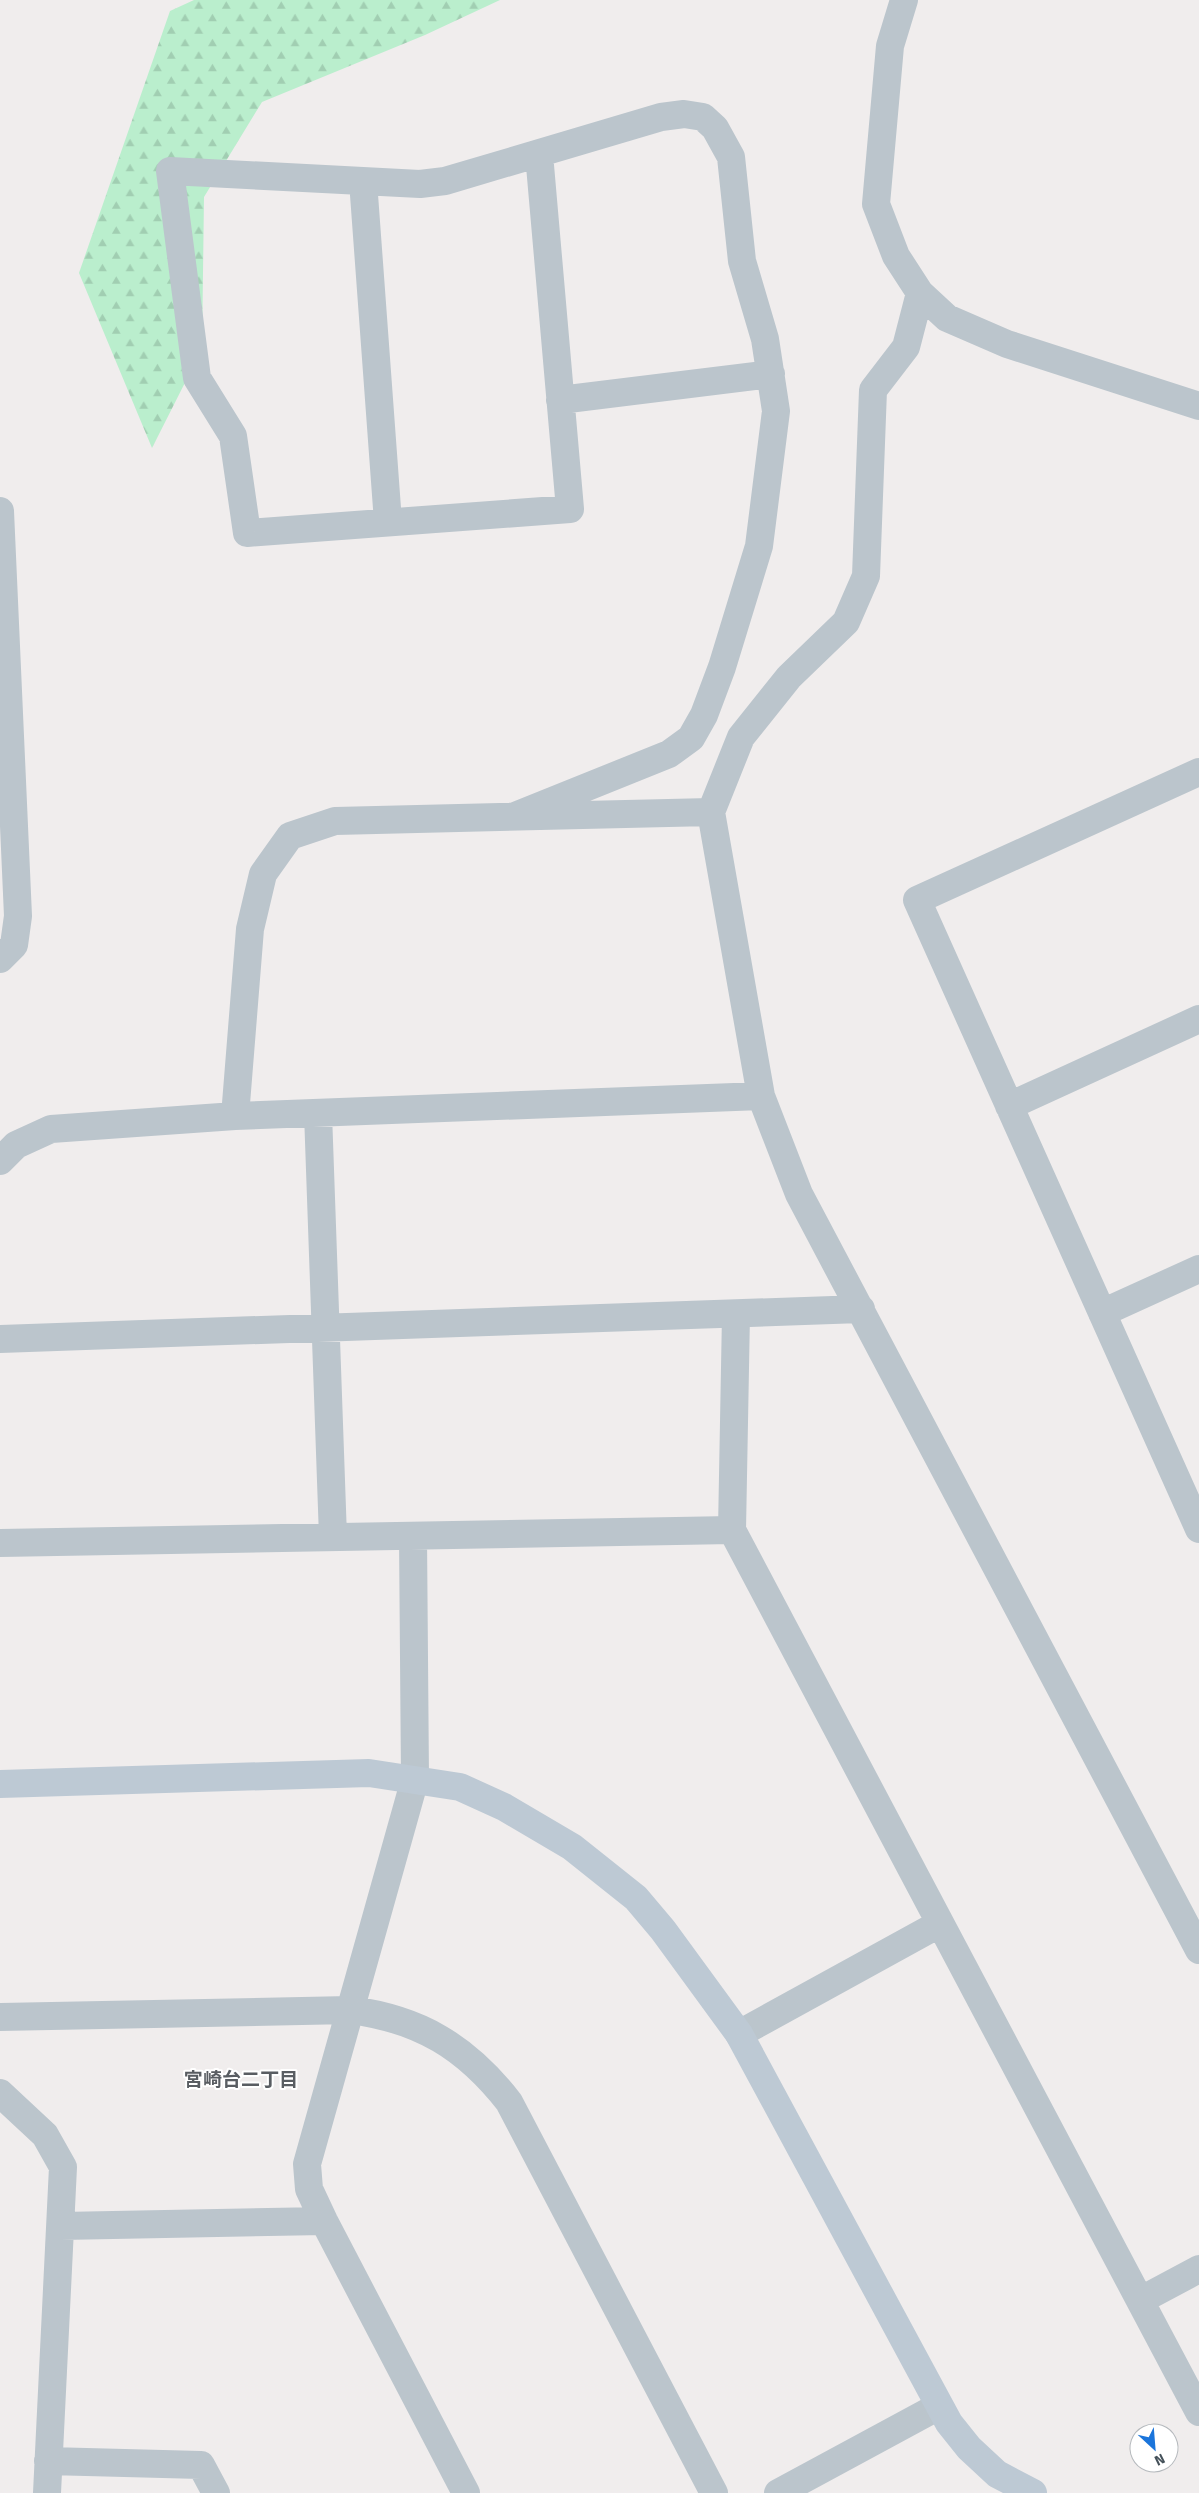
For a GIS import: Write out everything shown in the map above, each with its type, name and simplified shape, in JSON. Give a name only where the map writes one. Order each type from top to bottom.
[{"type":"street","points":[[904,0],[890,46],[876,204],[896,256],[920,293],[947,318],[1007,344],[1199,406]]},
{"type":"street","points":[[515,816],[669,754],[691,738],[704,715],[722,667],[758,546],[776,411],[765,339],[742,261],[731,157],[715,128],[703,116],[684,114],[661,117],[445,181],[420,184],[170,171],[197,378],[233,436],[247,533],[570,510],[539,154]]},
{"type":"street","points":[[363,181],[388,522]]},
{"type":"street","points":[[920,293],[906,347],[873,390],[866,576],[846,622],[789,676],[741,737],[711,812],[761,1096],[799,1194],[1199,1950]]},
{"type":"street","points":[[560,400],[770,374]]},
{"type":"street","points":[[0,511],[18,916],[14,945],[0,959]]},
{"type":"street","points":[[1198,1522],[916,900],[1199,772]]},
{"type":"street","points":[[235,1116],[250,929],[263,874],[290,836],[335,821],[711,812]]},
{"type":"street","points":[[1009,1106],[1199,1019]]},
{"type":"street","points":[[0,1161],[16,1145],[51,1128],[235,1116],[761,1096]]},
{"type":"street","points":[[318,1113],[333,1537]]},
{"type":"street","points":[[1102,1313],[1199,1269]]},
{"type":"street","points":[[0,1339],[861,1309]]},
{"type":"street","points":[[736,1314],[732,1530],[1199,2412]]},
{"type":"street","points":[[0,1543],[732,1530]]},
{"type":"street","points":[[413,1536],[415,1779],[307,2164],[309,2189],[324,2221],[466,2493]]},
{"type":"street","points":[[0,1784],[369,1773],[460,1787],[504,1807],[572,1847],[636,1898],[663,1930],[739,2034],[939,2406],[969,2448],[997,2474],[1033,2493]]},
{"type":"street","points":[[739,2034],[939,1924]]},
{"type":"street","points":[[0,2017],[350,2010],[371,2013],[403,2022],[433,2035],[462,2053],[481,2069],[509,2102],[714,2493]]},
{"type":"street","points":[[0,2093],[45,2135],[63,2167],[47,2493]]},
{"type":"street","points":[[61,2226],[324,2221]]},
{"type":"street","points":[[1141,2300],[1199,2270]]},
{"type":"street","points":[[778,2493],[939,2406]]},
{"type":"street","points":[[48,2461],[201,2465],[216,2493]]},
{"type":"green space","points":[[194,0],[500,0],[425,35],[262,102],[204,197],[202,349],[152,448],[79,273],[170,11]]},
{"type":"district","name":"宮崎台二丁目","points":[[241,2079]]}]
